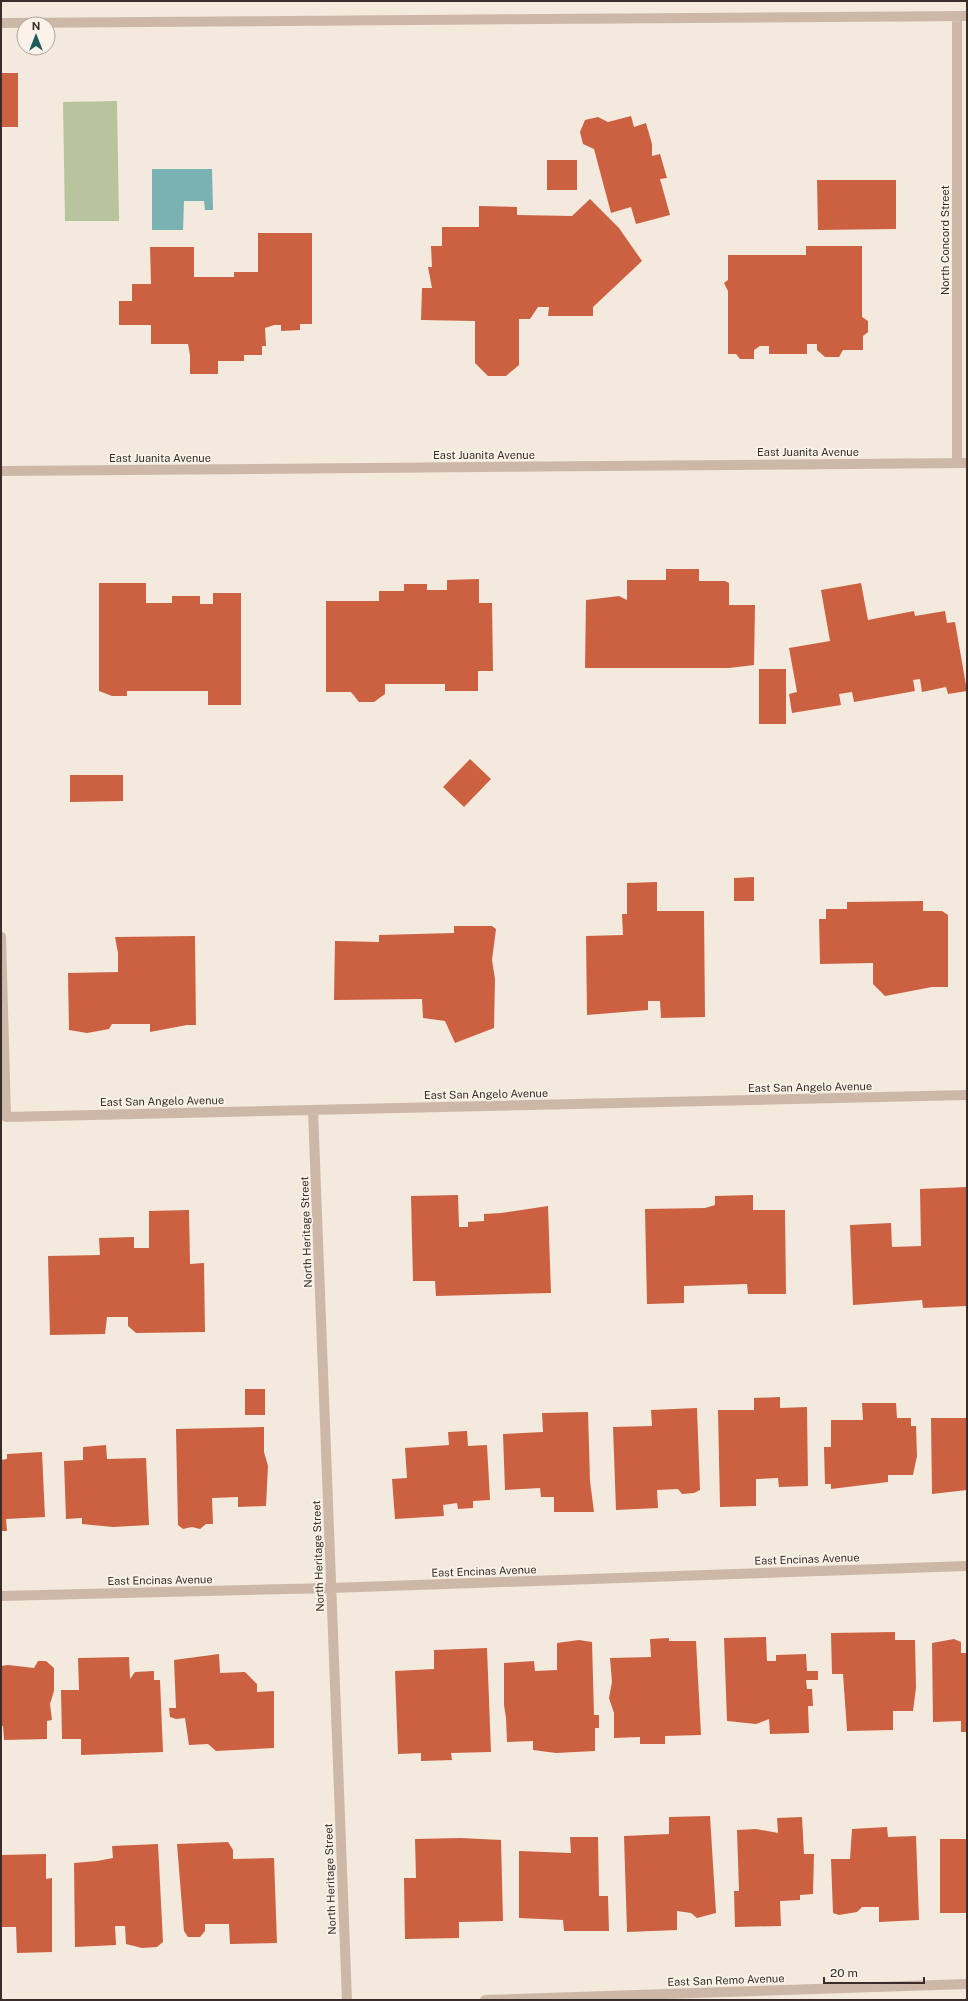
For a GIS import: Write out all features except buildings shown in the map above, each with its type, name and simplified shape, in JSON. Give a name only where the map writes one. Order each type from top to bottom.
[{"type":"street","points":[[1,23],[962,16]]},
{"type":"street","name":"North Concord Street","points":[[962,16],[962,463]]},
{"type":"street","name":"East Juanita Avenue","points":[[1,471],[962,463]]},
{"type":"street","name":"East San Angelo Avenue","points":[[1,937],[6,1117],[967,1095]]},
{"type":"street","name":"North Heritage Street","points":[[313,1110],[347,2000]]},
{"type":"street","name":"East Encinas Avenue","points":[[1,1596],[331,1588],[967,1566]]},
{"type":"street","name":"East San Remo Avenue","points":[[485,2000],[967,1984]]},
{"type":"green space","points":[[117,101],[119,221],[65,221],[63,102]]},
{"type":"water","points":[[152,169],[212,169],[213,210],[205,210],[204,201],[184,201],[183,230],[152,230]]}]
